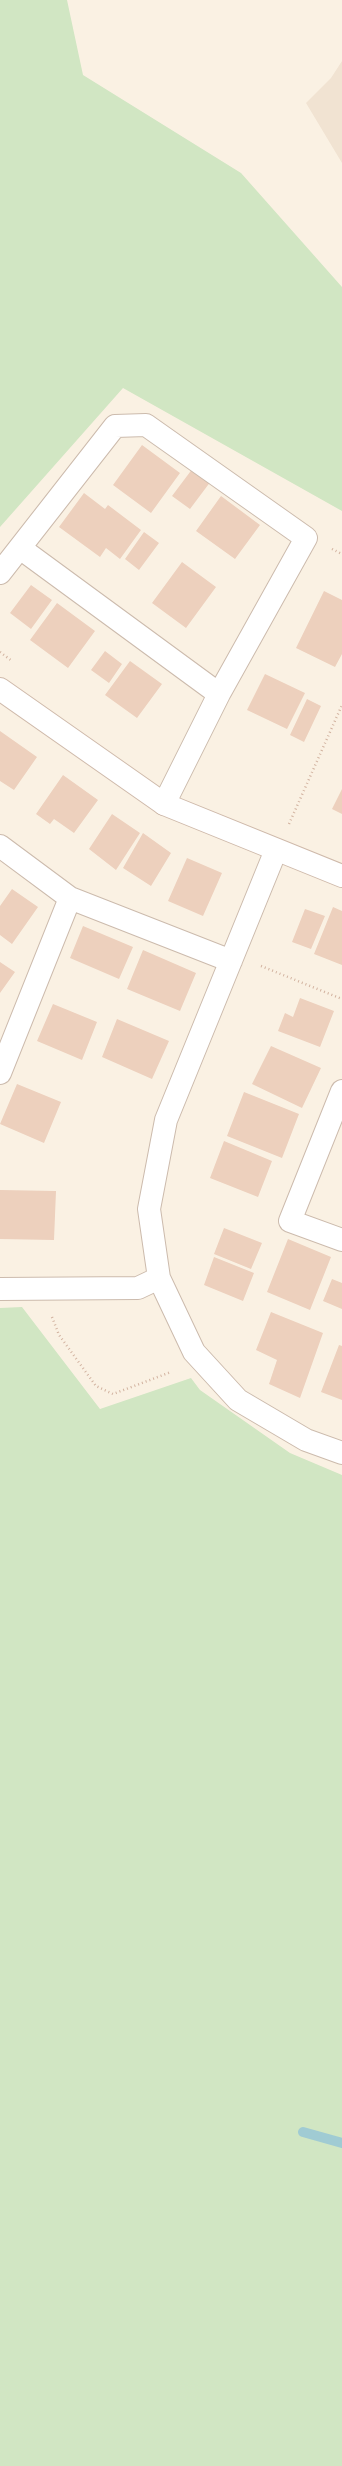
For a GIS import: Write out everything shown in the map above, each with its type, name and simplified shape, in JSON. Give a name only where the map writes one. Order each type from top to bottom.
[{"type":"street","points":[[0,573],[115,426],[123,425],[146,425],[306,538],[219,694],[164,804]]},
{"type":"street","points":[[20,548],[219,694]]},
{"type":"street","points":[[0,689],[164,804],[342,876]]},
{"type":"street","points":[[0,846],[70,898],[231,960]]},
{"type":"street","points":[[276,850],[166,1120],[149,1209],[159,1278],[194,1352],[238,1400],[306,1440],[342,1454]]},
{"type":"street","points":[[0,1073],[70,898]]},
{"type":"street","points":[[342,1091],[290,1221],[342,1240]]},
{"type":"street","points":[[0,1289],[138,1288],[159,1278]]},
{"type":"path","points":[[289,824],[342,705]]},
{"type":"path","points":[[231,960],[264,967],[342,999]]},
{"type":"path","points":[[59,1335],[96,1386],[113,1394],[144,1384],[201,1359]]},
{"type":"shaded area","points":[[342,61],[342,163],[306,103],[331,78]]},
{"type":"green space","points":[[0,0],[67,0],[83,75],[241,173],[342,287],[342,511],[123,388],[0,527]]},
{"type":"green space","points":[[22,1307],[100,1409],[191,1378],[200,1390],[290,1453],[342,1475],[342,2466],[0,2466],[0,1308]]},
{"type":"building","points":[[142,445],[180,473],[151,513],[113,485]]},
{"type":"building","points":[[193,468],[211,481],[190,509],[172,496]]},
{"type":"building","points":[[84,493],[105,509],[108,505],[141,530],[120,559],[106,548],[100,557],[59,527]]},
{"type":"building","points":[[221,496],[260,525],[235,559],[196,531]]},
{"type":"building","points":[[144,532],[159,543],[139,570],[125,559]]},
{"type":"building","points":[[182,562],[216,587],[186,628],[152,603]]},
{"type":"building","points":[[31,585],[52,600],[31,629],[10,613]]},
{"type":"building","points":[[324,591],[342,600],[342,654],[335,667],[296,648]]},
{"type":"building","points":[[57,603],[95,631],[68,668],[30,640]]},
{"type":"building","points":[[105,651],[122,664],[109,683],[91,670]]},
{"type":"building","points":[[130,661],[162,684],[137,718],[105,695]]},
{"type":"building","points":[[265,674],[305,693],[287,729],[247,710]]},
{"type":"building","points":[[307,699],[321,706],[304,742],[290,735]]},
{"type":"building","points":[[0,731],[37,757],[14,790],[0,781]]},
{"type":"building","points":[[63,775],[98,800],[74,833],[54,819],[50,824],[36,814]]},
{"type":"building","points":[[342,789],[342,814],[332,809]]},
{"type":"building","points":[[112,814],[140,833],[116,870],[89,849]]},
{"type":"building","points":[[143,833],[171,853],[151,886],[123,868]]},
{"type":"building","points":[[187,858],[222,873],[203,916],[168,901]]},
{"type":"building","points":[[12,889],[38,907],[12,944],[0,935],[0,906]]},
{"type":"building","points":[[333,907],[342,911],[342,965],[314,954]]},
{"type":"building","points":[[305,909],[325,916],[311,949],[292,942]]},
{"type":"building","points":[[83,926],[133,947],[119,979],[70,958]]},
{"type":"building","points":[[143,950],[196,973],[180,1011],[127,989]]},
{"type":"building","points":[[0,962],[15,972],[0,993]]},
{"type":"building","points":[[300,998],[334,1011],[320,1047],[278,1031],[285,1013],[293,1017]]},
{"type":"building","points":[[53,1004],[97,1022],[82,1060],[37,1041]]},
{"type":"building","points":[[117,1019],[169,1041],[152,1079],[102,1057]]},
{"type":"building","points":[[271,1046],[321,1068],[302,1108],[252,1084]]},
{"type":"building","points":[[17,1084],[61,1102],[44,1143],[0,1124]]},
{"type":"building","points":[[244,1092],[299,1114],[282,1158],[227,1136]]},
{"type":"building","points":[[224,1141],[272,1161],[258,1197],[210,1178]]},
{"type":"building","points":[[0,1190],[56,1191],[54,1240],[0,1239]]},
{"type":"building","points":[[224,1228],[262,1243],[251,1269],[214,1254]]},
{"type":"building","points":[[288,1239],[331,1257],[310,1310],[267,1292]]},
{"type":"building","points":[[214,1257],[254,1273],[243,1301],[204,1285]]},
{"type":"building","points":[[332,1279],[342,1283],[342,1309],[323,1301]]},
{"type":"building","points":[[271,1312],[323,1333],[300,1398],[269,1384],[277,1360],[256,1350]]},
{"type":"building","points":[[339,1345],[342,1346],[342,1400],[321,1392]]},
{"type":"waterway","points":[[303,2132],[342,2143]]}]
